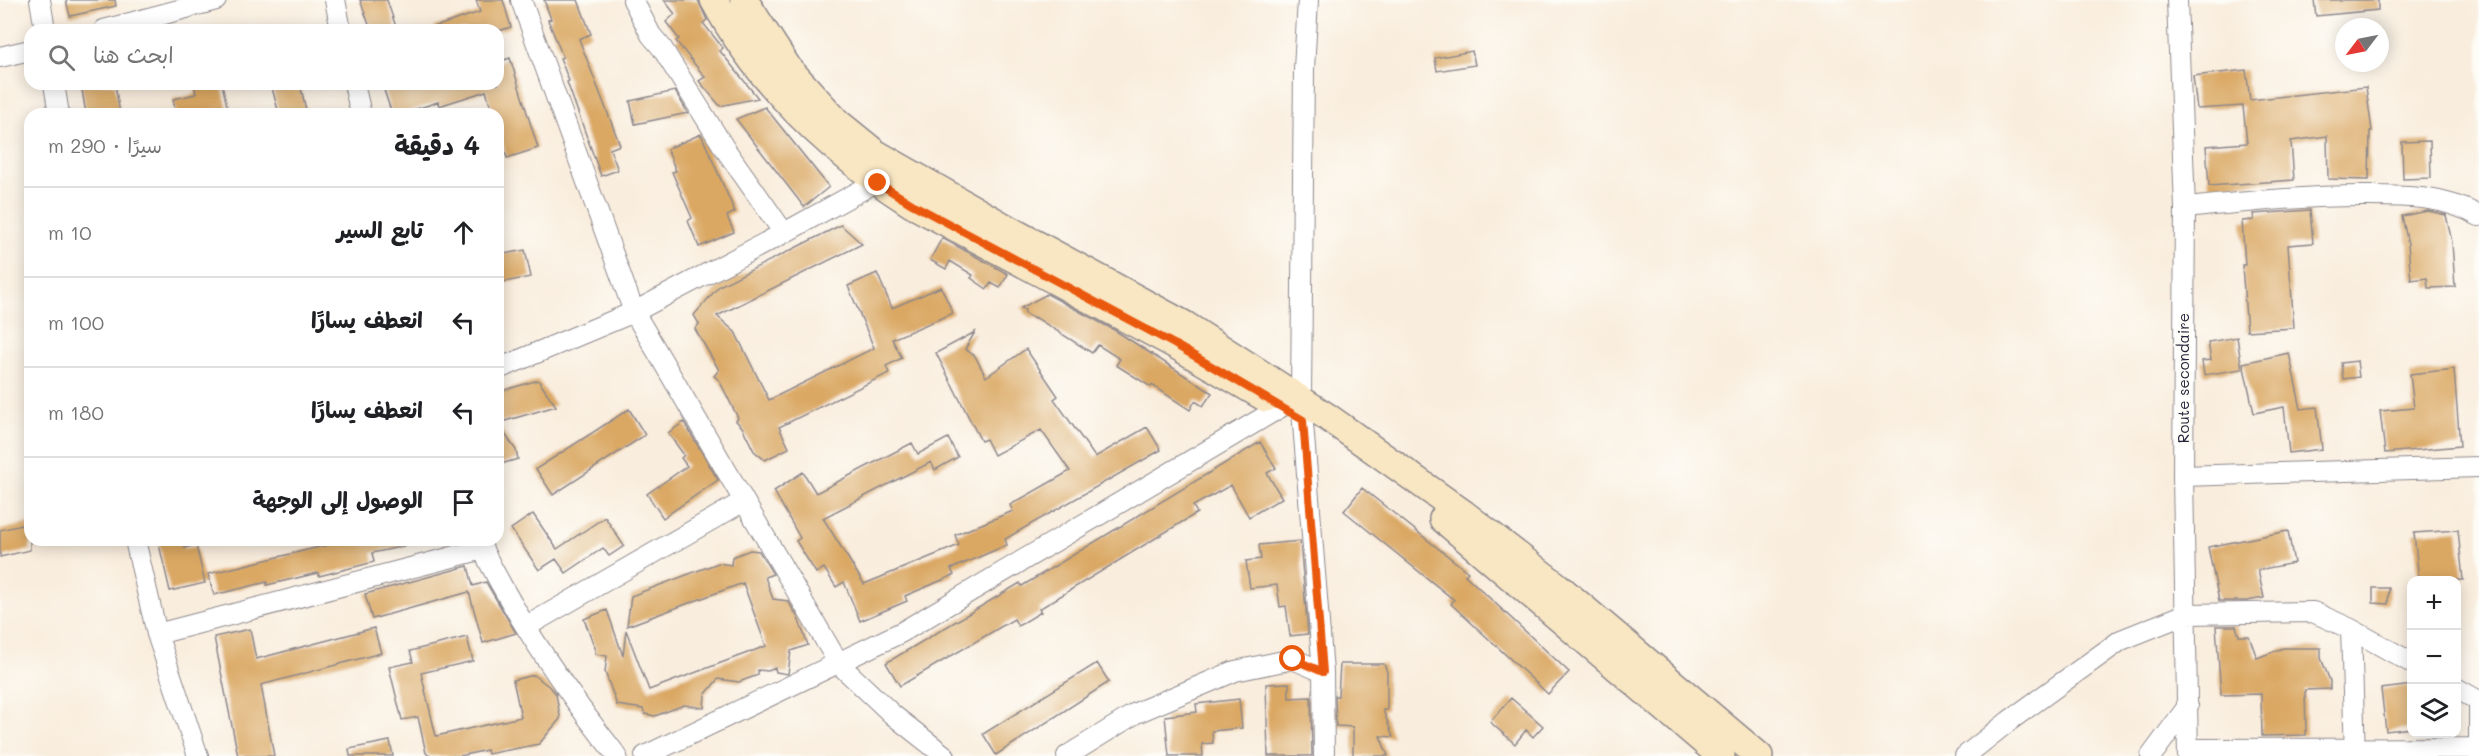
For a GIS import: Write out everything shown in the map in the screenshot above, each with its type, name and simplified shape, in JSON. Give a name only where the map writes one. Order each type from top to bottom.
[{"type":"street","points":[[40,0],[44,24]]},
{"type":"street","points":[[126,24],[216,0]]},
{"type":"street","points":[[335,0],[340,24]]},
{"type":"street","points":[[521,0],[634,312],[839,664],[893,715],[945,756]]},
{"type":"street","points":[[633,0],[651,35],[662,48],[725,149],[784,233]]},
{"type":"street","points":[[714,0],[734,38],[775,90],[831,145],[878,183],[922,210],[1295,409],[1464,514],[1556,585],[1758,756]]},
{"type":"street","points":[[744,0],[788,68],[838,123],[875,153],[1008,229],[1185,325],[1443,519],[1721,756]]},
{"type":"street","points":[[1308,0],[1304,69],[1295,409],[1323,672],[1324,756]]},
{"type":"street","name":"Route secondaire","points":[[2177,0],[2185,208],[2183,476],[2188,752]]},
{"type":"street","points":[[0,57],[24,51]]},
{"type":"street","points":[[55,90],[58,108]]},
{"type":"street","points":[[355,90],[360,108]]},
{"type":"street","points":[[504,366],[634,312],[878,183],[899,167]]},
{"type":"street","points":[[2185,208],[2313,196],[2420,196],[2448,202],[2479,216]]},
{"type":"street","points":[[645,756],[839,664],[912,626],[1295,409]]},
{"type":"street","points":[[2183,476],[2479,467]]},
{"type":"street","points":[[527,626],[744,501]]},
{"type":"street","points":[[136,546],[157,633],[198,756]]},
{"type":"street","points":[[157,633],[473,546]]},
{"type":"street","points":[[481,546],[527,626],[572,695],[617,756]]},
{"type":"street","points":[[1965,756],[2009,721],[2121,640],[2186,614],[2313,612],[2351,629],[2407,660]]},
{"type":"street","points":[[2351,629],[2355,753]]},
{"type":"street","points":[[1067,756],[1136,713],[1235,671],[1293,659],[1323,672]]},
{"type":"street","points":[[2461,690],[2479,701],[2479,756]]},
{"type":"street","points":[[2151,756],[2188,706]]},
{"type":"street","points":[[2188,752],[2355,753],[2479,748]]},
{"type":"building","points":[[66,0],[115,0],[116,6],[70,16]]},
{"type":"building","points":[[360,0],[387,0],[395,24],[369,24]]},
{"type":"building","points":[[476,0],[503,0],[511,27],[504,29],[504,24],[443,24],[480,12]]},
{"type":"building","points":[[544,0],[578,0],[591,34],[579,39],[620,145],[610,149],[618,170],[601,176],[567,82],[569,81],[560,58],[563,57],[548,20],[551,19]]},
{"type":"building","points":[[664,0],[698,0],[707,20],[703,23],[723,48],[720,51],[758,98],[720,106],[699,81],[705,77],[676,41],[679,39],[666,22],[675,14]]},
{"type":"building","points":[[2314,0],[2378,0],[2378,10],[2316,16]]},
{"type":"building","points":[[1472,51],[1475,65],[1437,71],[1435,58]]},
{"type":"building","points":[[510,58],[538,148],[507,158],[504,148],[504,108],[491,108],[486,91],[439,106],[438,102],[420,108],[390,108],[384,90],[504,90],[504,60]]},
{"type":"building","points":[[2246,70],[2250,100],[2366,87],[2372,131],[2370,131],[2369,180],[2328,179],[2327,136],[2291,141],[2294,180],[2209,186],[2206,146],[2247,143],[2243,106],[2197,109],[2193,76]]},
{"type":"building","points":[[82,90],[116,90],[119,108],[85,108]]},
{"type":"building","points":[[195,90],[223,90],[228,108],[175,108],[173,99],[196,94]]},
{"type":"building","points":[[273,90],[301,90],[306,108],[277,108]]},
{"type":"building","points":[[675,91],[688,113],[635,124],[630,101]]},
{"type":"building","points":[[765,107],[829,187],[804,207],[736,119]]},
{"type":"building","points":[[701,134],[735,212],[727,216],[734,232],[699,247],[688,221],[692,218],[672,172],[676,171],[667,149]]},
{"type":"building","points":[[2430,141],[2431,178],[2403,179],[2402,142]]},
{"type":"building","points":[[2310,210],[2313,243],[2288,245],[2294,328],[2247,331],[2242,265],[2245,265],[2242,221],[2254,220],[2253,214]]},
{"type":"building","points":[[2428,211],[2446,215],[2452,242],[2455,287],[2428,288],[2427,278],[2411,280],[2408,244],[2402,216]]},
{"type":"building","points":[[841,225],[862,244],[717,316],[735,332],[769,400],[874,348],[848,286],[877,273],[892,308],[941,287],[953,313],[892,339],[902,358],[886,366],[889,373],[779,427],[789,448],[765,460],[754,451],[742,427],[736,421],[738,418],[719,380],[714,376],[719,370],[695,329],[699,324],[694,315],[719,286]]},
{"type":"building","points":[[942,238],[1008,274],[1000,288],[991,283],[987,289],[971,278],[973,275],[950,261],[946,269],[930,260]]},
{"type":"building","points":[[525,250],[531,277],[504,282],[504,254]]},
{"type":"building","points":[[1047,294],[1116,331],[1212,393],[1203,406],[1195,401],[1190,410],[1116,365],[1120,359],[1098,345],[1092,353],[1035,317],[1034,319],[1021,308]]},
{"type":"building","points":[[975,332],[965,349],[975,356],[986,377],[1026,349],[1058,396],[1054,399],[1095,457],[1147,427],[1161,450],[1005,539],[1007,545],[951,569],[954,575],[905,596],[907,601],[860,621],[844,582],[836,587],[824,568],[816,573],[796,541],[800,538],[774,491],[803,472],[816,493],[912,443],[918,454],[948,438],[958,457],[935,470],[931,462],[823,518],[864,584],[959,545],[955,535],[1013,511],[1010,505],[1070,471],[1041,430],[994,455],[986,439],[981,441],[936,353]]},
{"type":"building","points":[[2237,337],[2242,369],[2204,375],[2202,361],[2211,360],[2208,342]]},
{"type":"building","points":[[2289,353],[2301,409],[2317,407],[2322,449],[2289,453],[2284,407],[2254,413],[2243,363]]},
{"type":"building","points":[[2357,361],[2359,377],[2343,379],[2341,363]]},
{"type":"building","points":[[2454,369],[2460,446],[2385,453],[2380,411],[2414,408],[2410,374]]},
{"type":"building","points":[[538,380],[556,406],[504,421],[504,390]]},
{"type":"building","points":[[629,409],[645,435],[553,495],[536,469]]},
{"type":"building","points":[[684,422],[718,480],[663,518],[647,494],[687,466],[681,458],[684,455],[668,433]]},
{"type":"building","points":[[504,433],[516,450],[518,459],[504,463]]},
{"type":"building","points":[[1260,442],[1276,468],[1267,473],[1282,498],[1249,517],[1231,485],[1193,506],[1197,513],[1039,609],[1041,612],[1018,626],[1014,619],[900,686],[886,663],[1020,583],[1022,586]]},
{"type":"building","points":[[1362,488],[1468,572],[1465,575],[1569,672],[1548,694],[1451,604],[1454,600],[1344,511]]},
{"type":"building","points":[[533,514],[557,549],[605,517],[624,546],[609,556],[603,548],[566,573],[556,559],[539,570],[511,529]]},
{"type":"building","points":[[24,524],[24,546],[30,546],[30,550],[0,557],[0,530]]},
{"type":"building","points":[[2458,530],[2463,580],[2461,576],[2419,576],[2414,533]]},
{"type":"building","points":[[2288,531],[2294,563],[2258,570],[2264,598],[2247,601],[2219,601],[2208,547]]},
{"type":"building","points":[[1300,541],[1308,634],[1290,636],[1286,606],[1280,607],[1277,585],[1250,588],[1246,561],[1261,559],[1259,545]]},
{"type":"building","points":[[159,546],[184,546],[185,548],[196,546],[205,583],[170,591]]},
{"type":"building","points":[[323,546],[405,546],[372,553],[374,562],[319,576],[318,573],[267,585],[267,582],[214,595],[208,574]]},
{"type":"building","points":[[750,550],[759,551],[773,574],[765,577],[773,599],[788,601],[798,618],[808,645],[791,651],[788,674],[776,672],[775,668],[768,671],[758,670],[758,675],[739,682],[718,679],[705,695],[704,708],[684,705],[655,716],[645,714],[643,709],[617,705],[605,672],[607,656],[595,654],[584,619],[607,610],[623,656],[626,630],[649,690],[766,646],[743,583],[627,626],[631,596],[718,563],[731,565],[732,557]]},
{"type":"building","points":[[468,566],[473,586],[486,582],[516,633],[483,643],[469,592],[372,619],[365,594]]},
{"type":"building","points":[[2373,588],[2389,588],[2388,604],[2373,603]]},
{"type":"building","points":[[2216,626],[2236,626],[2239,636],[2249,636],[2257,658],[2283,648],[2321,648],[2321,658],[2330,681],[2330,689],[2305,690],[2306,735],[2262,736],[2261,694],[2221,695]]},
{"type":"building","points":[[374,628],[381,653],[261,685],[274,756],[238,756],[214,637],[250,629],[256,659]]},
{"type":"building","points":[[467,637],[473,661],[421,673],[436,736],[521,717],[513,680],[534,675],[556,694],[560,716],[560,719],[539,744],[488,754],[487,750],[460,756],[430,756],[426,753],[418,717],[402,720],[389,667],[413,662],[410,651]]},
{"type":"building","points":[[1097,663],[1109,682],[996,755],[983,734]]},
{"type":"building","points":[[1340,664],[1384,664],[1387,672],[1387,710],[1383,710],[1393,737],[1380,736],[1388,756],[1353,756],[1353,727],[1336,726],[1335,696],[1338,696]]},
{"type":"building","points":[[1289,683],[1289,698],[1311,697],[1312,756],[1268,756],[1266,684]]},
{"type":"building","points":[[2407,686],[2407,729],[2386,731],[2381,689]]},
{"type":"building","points":[[1511,698],[1543,726],[1533,737],[1526,730],[1515,744],[1490,722]]},
{"type":"building","points":[[1239,699],[1242,728],[1212,731],[1213,743],[1202,744],[1203,756],[1169,756],[1165,716],[1197,712],[1196,704]]},
{"type":"building","points":[[390,741],[393,756],[350,756],[349,749]]},
{"type":"route","points":[[878,183],[912,204],[1174,344],[1303,420],[1323,672],[1293,659]]}]
